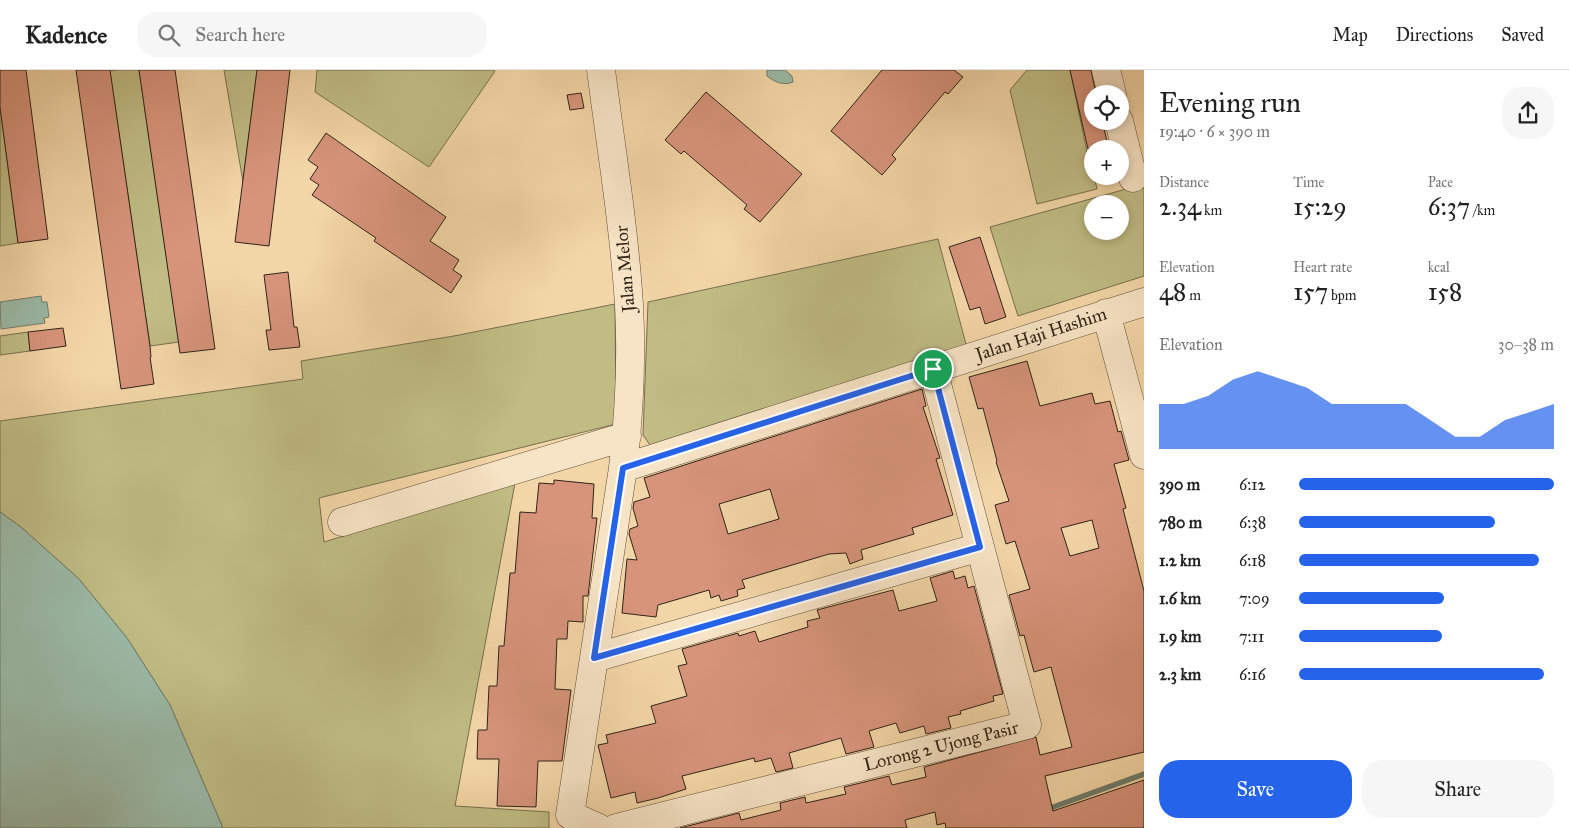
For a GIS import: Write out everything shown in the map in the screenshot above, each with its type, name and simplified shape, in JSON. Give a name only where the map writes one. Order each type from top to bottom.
[{"type":"street","name":"Jalan Melor","points":[[599,828],[570,815],[623,468],[627,436],[630,372],[629,306],[611,207],[600,70]]},
{"type":"street","points":[[1106,70],[1110,85]]},
{"type":"street","points":[[1121,130],[1133,178]]},
{"type":"street","name":"Jalan Haji Hashim","points":[[623,468],[1144,302]]},
{"type":"street","points":[[1106,313],[1144,455]]},
{"type":"street","name":"Lorong 2 Ujong Pasir","points":[[616,828],[1027,724],[933,369]]},
{"type":"street","points":[[342,522],[627,436]]},
{"type":"street","points":[[594,658],[980,547]]},
{"type":"shaded area","points":[[139,70],[179,342],[150,346],[110,71]]},
{"type":"shaded area","points":[[224,70],[257,70],[243,182]]},
{"type":"shaded area","points":[[317,70],[495,71],[429,167],[315,92]]},
{"type":"shaded area","points":[[767,70],[785,70],[792,76],[793,82],[786,84],[776,82],[767,76]]},
{"type":"shaded area","points":[[1027,70],[1070,70],[1085,140],[1084,185],[1096,185],[1097,189],[1037,204],[1010,90]]},
{"type":"shaded area","points":[[0,107],[18,243],[0,246]]},
{"type":"shaded area","points":[[1144,184],[1144,276],[1018,316],[990,227],[1084,201],[1084,240],[1129,240],[1129,195],[1105,195]]},
{"type":"shaded area","points":[[938,239],[967,348],[650,445],[643,435],[648,302]]},
{"type":"shaded area","points":[[41,296],[42,302],[47,302],[49,317],[44,318],[45,323],[1,329],[0,302]]},
{"type":"shaded area","points":[[615,304],[616,424],[319,498],[324,542],[515,483],[455,806],[549,812],[549,828],[223,828],[170,705],[127,638],[79,579],[21,527],[0,512],[0,421],[303,379],[301,361],[454,336]]},
{"type":"shaded area","points":[[28,332],[30,351],[0,355],[0,336]]},
{"type":"shaded area","points":[[0,512],[21,527],[79,579],[127,638],[170,705],[223,828],[0,828]]},
{"type":"building","points":[[0,70],[26,70],[48,239],[18,243],[0,107]]},
{"type":"building","points":[[76,70],[110,70],[154,384],[121,389]]},
{"type":"building","points":[[139,70],[175,70],[215,349],[180,353]]},
{"type":"building","points":[[257,70],[290,70],[269,246],[235,242]]},
{"type":"building","points":[[882,70],[954,70],[963,77],[948,94],[945,92],[892,155],[896,159],[882,175],[831,131]]},
{"type":"building","points":[[1070,70],[1091,70],[1094,85],[1084,85],[1084,130],[1104,130],[1107,140],[1086,140]]},
{"type":"building","points":[[706,92],[802,174],[760,222],[744,209],[747,205],[684,151],[681,154],[665,140]]},
{"type":"building","points":[[581,93],[584,108],[570,110],[567,95]]},
{"type":"building","points":[[326,133],[446,217],[430,241],[459,260],[453,270],[462,276],[451,293],[374,241],[376,238],[312,195],[319,185],[310,179],[318,167],[308,160]]},
{"type":"building","points":[[980,237],[1006,317],[985,324],[980,307],[970,310],[949,247]]},
{"type":"building","points":[[288,272],[294,327],[297,327],[300,347],[269,350],[266,330],[271,330],[264,275]]},
{"type":"building","points":[[63,328],[66,346],[30,351],[28,332]]},
{"type":"building","points":[[1027,361],[1040,406],[1092,393],[1095,404],[1110,401],[1118,432],[1121,431],[1129,460],[1114,464],[1126,508],[1123,509],[1144,591],[1144,752],[1045,776],[1053,811],[1144,780],[1144,828],[946,828],[945,823],[937,825],[935,812],[905,820],[907,828],[680,828],[739,813],[741,820],[781,810],[780,803],[805,797],[806,803],[846,794],[844,787],[889,776],[892,785],[926,777],[924,767],[1036,737],[1040,755],[1072,747],[1051,667],[1034,672],[1024,635],[1020,636],[1009,595],[1030,589],[1015,541],[1006,544],[995,505],[1009,501],[996,462],[983,408],[978,409],[969,377]],"holes":[[[1092,520],[1099,548],[1070,556],[1061,528]]]},
{"type":"building","points":[[922,389],[926,406],[923,407],[940,458],[936,459],[953,515],[912,528],[914,534],[861,550],[863,559],[850,564],[846,553],[829,554],[742,580],[745,588],[737,590],[738,596],[721,601],[719,595],[711,598],[709,590],[658,605],[656,617],[622,613],[627,559],[637,560],[629,534],[630,529],[638,526],[633,508],[634,502],[650,497],[644,478]],"holes":[[[770,489],[779,519],[728,534],[719,504]]]},
{"type":"building","points":[[554,480],[594,484],[592,518],[597,518],[588,596],[583,596],[583,622],[568,621],[567,639],[557,639],[555,689],[571,690],[562,761],[538,761],[536,807],[497,806],[499,759],[477,759],[478,730],[487,730],[489,686],[497,686],[499,646],[504,646],[510,573],[515,573],[520,512],[536,513],[539,483],[554,484]]},
{"type":"building","points":[[953,571],[955,579],[965,576],[968,588],[974,586],[1003,694],[993,696],[994,701],[960,711],[961,714],[948,717],[951,728],[926,734],[924,726],[900,733],[896,723],[869,731],[874,747],[846,754],[841,738],[789,753],[793,768],[776,772],[771,758],[755,762],[754,758],[682,776],[686,789],[658,798],[637,803],[635,792],[611,798],[598,745],[608,743],[606,735],[656,723],[651,706],[687,696],[678,666],[687,664],[682,649],[738,633],[739,636],[755,631],[759,642],[808,627],[807,621],[820,618],[817,610],[893,590],[899,611],[937,601],[930,578]]},
{"type":"waterway","points":[[1045,810],[1144,774]]},
{"type":"route","points":[[933,369],[980,547],[594,658],[623,468],[933,369]]}]
